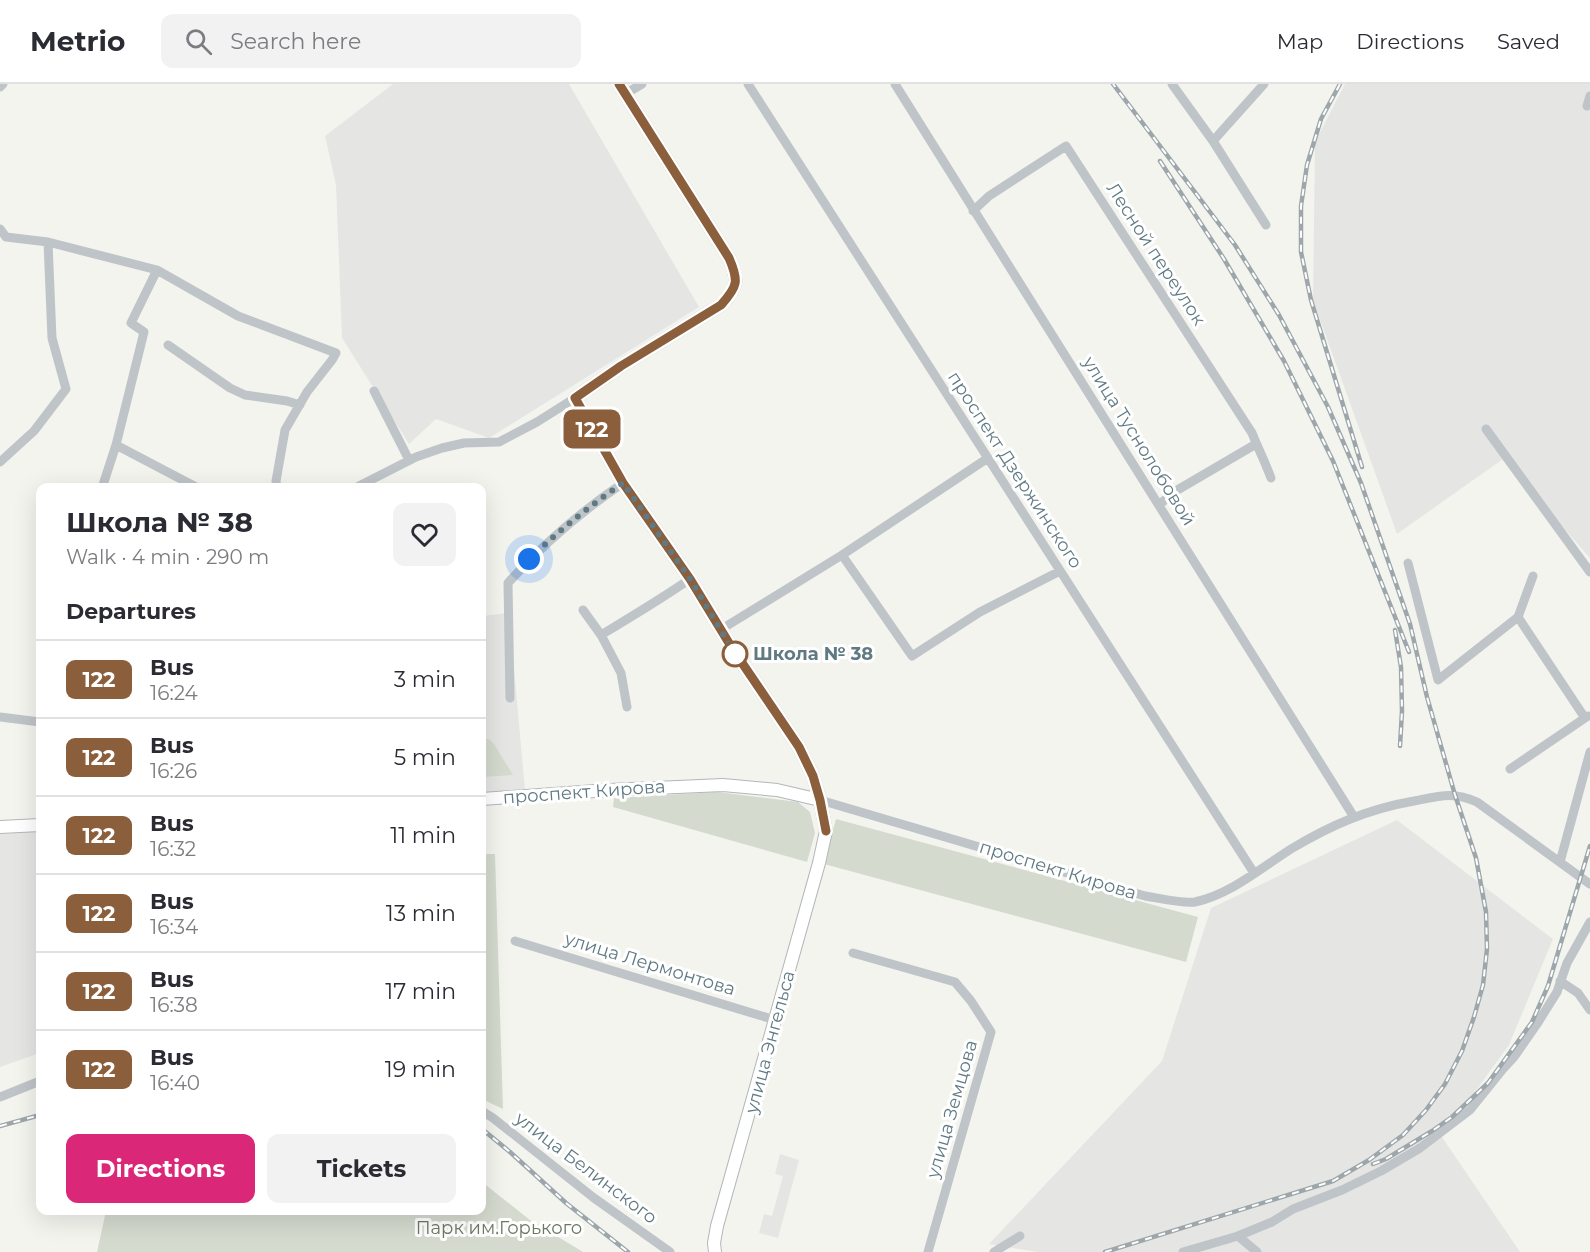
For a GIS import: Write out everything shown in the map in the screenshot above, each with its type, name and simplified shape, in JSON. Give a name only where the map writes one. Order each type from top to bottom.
[{"type":"main road","points":[[622,89],[729,258],[735,274],[734,291],[721,305],[621,366],[575,398],[623,483],[690,579],[720,630],[799,747],[813,776],[820,800]]},
{"type":"main road","name":"проспект Кирова","points":[[486,799],[723,784],[777,790],[820,800]]},
{"type":"main road","name":"улица Энгельса","points":[[715,1252],[717,1226],[819,863],[826,831],[820,800]]},
{"type":"main road","points":[[0,827],[36,825]]},
{"type":"street","points":[[622,89],[642,84]]},
{"type":"street","name":"проспект Дзержинского","points":[[748,84],[1254,873]]},
{"type":"street","name":"улица Туснолобовой","points":[[895,84],[1354,817]]},
{"type":"street","points":[[1172,84],[1213,141],[1266,225]]},
{"type":"street","points":[[1213,141],[1264,84]]},
{"type":"street","points":[[1587,106],[1590,96]]},
{"type":"street","name":"Лесной переулок","points":[[973,211],[989,196],[1066,146],[1252,433],[1270,478]]},
{"type":"street","points":[[0,230],[6,237],[48,242],[157,270],[238,316],[336,353],[307,392],[285,430],[276,483]]},
{"type":"street","points":[[0,462],[34,431],[66,389],[52,338],[48,242]]},
{"type":"street","points":[[104,483],[116,445],[144,332],[131,323],[157,270]]},
{"type":"street","points":[[168,345],[230,388],[245,395],[300,405]]},
{"type":"street","points":[[374,391],[409,460]]},
{"type":"street","points":[[365,483],[409,460],[442,448],[464,443],[499,442],[575,398]]},
{"type":"street","points":[[1486,429],[1590,572]]},
{"type":"street","points":[[1160,505],[1174,492],[1256,444]]},
{"type":"street","points":[[116,445],[188,483]]},
{"type":"street","points":[[720,630],[842,555],[988,458]]},
{"type":"street","points":[[510,698],[508,583],[556,533],[623,483]]},
{"type":"street","points":[[842,555],[912,656],[980,612],[1060,571]]},
{"type":"street","points":[[1408,563],[1438,680],[1518,617],[1533,576]]},
{"type":"street","points":[[601,635],[664,598],[690,579]]},
{"type":"street","points":[[583,609],[601,635],[621,673],[627,707]]},
{"type":"street","points":[[1510,769],[1588,717],[1518,617]]},
{"type":"street","points":[[0,717],[36,722]]},
{"type":"street","points":[[1560,862],[1590,752]]},
{"type":"street","name":"проспект Кирова","points":[[820,800],[1145,896],[1193,902],[1221,894],[1300,844],[1354,817],[1384,806],[1443,795],[1465,796],[1477,802],[1590,885]]},
{"type":"street","points":[[1183,1252],[1238,1236],[1272,1222],[1293,1209],[1342,1190],[1381,1171],[1420,1148],[1470,1110],[1514,1057],[1557,992],[1567,963],[1590,922]]},
{"type":"street","name":"улица Лермонтова","points":[[515,940],[775,1020]]},
{"type":"street","name":"улица Земцова","points":[[853,953],[955,982],[971,1001],[991,1032],[928,1252]]},
{"type":"street","points":[[1560,981],[1578,993],[1590,1010]]},
{"type":"street","points":[[0,1097],[36,1083]]},
{"type":"street","name":"улица Белинского","points":[[486,1114],[594,1198],[670,1252]]},
{"type":"street","points":[[994,1252],[1020,1236]]},
{"type":"street","points":[[1238,1236],[1257,1252]]},
{"type":"shaded area","points":[[393,84],[569,84],[699,307],[489,438],[436,419],[409,444],[342,338],[336,185],[325,136]]},
{"type":"shaded area","points":[[1345,84],[1590,84],[1590,558],[1503,459],[1397,534],[1313,300],[1315,142]]},
{"type":"shaded area","points":[[509,613],[525,790],[486,793],[486,616]]},
{"type":"shaded area","points":[[1397,820],[1553,939],[1509,1045],[1442,1137],[1520,1252],[1038,1252],[989,1244],[1162,1061],[1211,908]]},
{"type":"shaded area","points":[[36,831],[36,1054],[0,1067],[0,834]]},
{"type":"shaded area","points":[[780,1154],[799,1160],[778,1238],[759,1233],[764,1214],[772,1216],[783,1176],[775,1174]]},
{"type":"green space","points":[[486,739],[494,744],[513,775],[486,777]]},
{"type":"green space","points":[[717,792],[798,802],[810,812],[815,833],[807,862],[613,807],[614,798]]},
{"type":"green space","points":[[836,819],[1198,917],[1186,962],[824,864]]},
{"type":"green space","points":[[486,854],[495,854],[503,1109],[486,1101]]},
{"type":"green space","name":"Парк им.Горького","points":[[486,1185],[530,1220],[583,1252],[97,1252],[105,1215],[486,1215]]},
{"type":"railway","points":[[1105,1252],[1333,1181],[1369,1160],[1403,1135],[1426,1110],[1445,1084],[1462,1051],[1483,985],[1487,949],[1486,912],[1476,858],[1427,697],[1410,624],[1361,483],[1328,407],[1279,315],[1235,245],[1113,84]]},
{"type":"railway","points":[[1340,84],[1321,119],[1307,165],[1301,206],[1301,252],[1311,300],[1362,467]]},
{"type":"railway","points":[[1160,161],[1224,259],[1284,361],[1333,461],[1409,652]]},
{"type":"railway","points":[[1395,630],[1401,667],[1400,746]]},
{"type":"railway","points":[[1373,1164],[1386,1159],[1452,1117],[1488,1083],[1532,1022],[1548,986],[1590,846]]},
{"type":"railway","points":[[0,1126],[36,1116]]},
{"type":"railway","points":[[486,1132],[566,1203],[628,1252]]},
{"type":"bus line","name":"122","points":[[619,84],[729,258],[735,274],[734,291],[721,305],[621,366],[575,398],[623,483],[690,579],[720,630],[799,747],[813,776],[826,831]]},
{"type":"place","name":"Школа № 38","points":[[735,654]]},
{"type":"route","points":[[529,559],[556,533],[623,483],[690,579],[735,654]]}]
